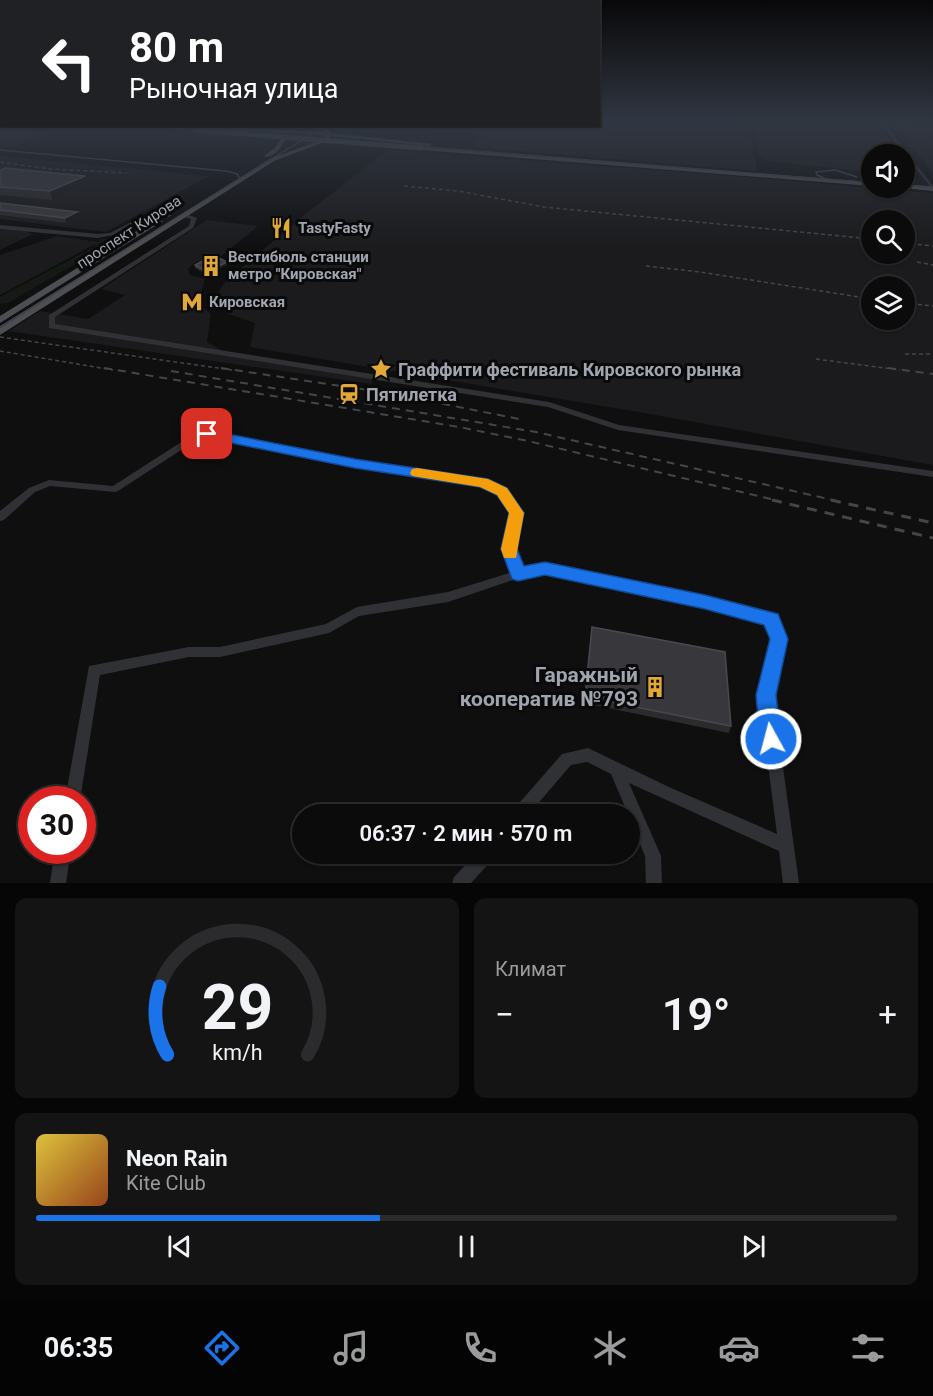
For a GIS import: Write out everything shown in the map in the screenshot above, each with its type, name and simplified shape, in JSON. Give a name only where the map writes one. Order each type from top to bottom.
[{"type":"main road","name":"проспект Кирова","points":[[0,320],[251,165]]},
{"type":"main road","name":"проспект Кирова","points":[[0,332],[264,165]]},
{"type":"main road","points":[[656,165],[861,181]]},
{"type":"main road","points":[[915,186],[932,187]]},
{"type":"street","points":[[915,165],[932,187]]},
{"type":"street","points":[[0,227],[98,236],[111,234],[153,213],[169,215]]},
{"type":"street","points":[[183,215],[194,218],[191,227],[51,316],[52,326],[549,405],[618,427],[933,474]]},
{"type":"street","points":[[0,517],[32,490],[49,483],[115,489],[192,439],[207,434],[355,463],[483,483],[502,492],[516,513],[509,549],[518,574]]},
{"type":"street","points":[[74,786],[94,670],[189,652],[220,651],[329,628],[357,612],[448,597],[518,574],[545,568],[705,602],[771,620],[779,639],[766,695],[791,883]]},
{"type":"street","points":[[528,804],[567,759],[588,755],[786,846]]},
{"type":"street","points":[[616,769],[653,856],[654,883]]},
{"type":"street","points":[[58,883],[61,864]]},
{"type":"street","points":[[460,883],[477,864]]},
{"type":"shaded area","points":[[0,165],[96,165],[209,176],[106,232],[0,219]]},
{"type":"shaded area","points":[[368,165],[591,165],[861,187],[861,198],[915,198],[915,191],[933,193],[933,465],[644,413],[250,347],[255,323],[226,313],[217,294],[226,281],[309,211]]},
{"type":"shaded area","points":[[688,165],[756,165],[757,171]]},
{"type":"shaded area","points":[[807,165],[861,165],[861,171]]},
{"type":"shaded area","points":[[927,165],[933,165],[933,173]]},
{"type":"shaded area","points":[[207,220],[258,226],[220,257],[196,262],[188,269],[190,275],[205,279],[198,304],[211,314],[207,342],[228,354],[375,377],[371,384],[9,331],[40,311],[88,319],[125,295],[101,289]]},
{"type":"shaded area","points":[[0,229],[24,231],[33,234],[0,250]]},
{"type":"shaded area","points":[[57,236],[99,242],[0,295],[0,255]]},
{"type":"shaded area","points":[[113,238],[114,241],[8,303],[0,304],[0,297],[92,248],[101,239]]},
{"type":"building","points":[[5,168],[85,176],[50,191],[0,187],[0,170]]},
{"type":"building","points":[[0,203],[77,212],[65,218],[0,210]]},
{"type":"building","name":"Вестибюль станции метро \"Кировская\"","points":[[208,258],[219,258],[227,262],[213,269],[202,269],[195,265]]},
{"type":"building","name":"Гаражный кооператив №793","points":[[592,627],[725,652],[731,726],[585,697]]},
{"type":"tram line","points":[[164,165],[226,171],[237,174],[239,177]]},
{"type":"tram line","points":[[0,327],[261,165]]},
{"type":"tram line","points":[[652,165],[861,182]]},
{"type":"tram line","points":[[824,178],[816,172],[835,170],[857,177]]},
{"type":"tram line","points":[[915,186],[933,187]]},
{"type":"railway","points":[[23,165],[127,173]]},
{"type":"railway","points":[[404,186],[458,191],[544,207],[861,238]]},
{"type":"railway","points":[[915,244],[933,246]]},
{"type":"railway","points":[[917,262],[933,265]]},
{"type":"railway","points":[[646,266],[700,272],[861,297]]},
{"type":"railway","points":[[915,304],[933,306]]},
{"type":"railway","points":[[0,337],[232,370]]},
{"type":"railway","points":[[0,351],[113,370]]},
{"type":"railway","points":[[905,354],[933,354]]},
{"type":"railway","points":[[816,359],[900,370]]},
{"type":"railway","points":[[104,368],[459,427],[528,441],[779,501]]},
{"type":"railway","points":[[221,368],[394,394],[524,420]]},
{"type":"railway","points":[[888,368],[933,374]]},
{"type":"railway","points":[[171,371],[536,432],[837,501]]},
{"type":"railway","points":[[772,500],[933,538]]},
{"type":"railway","points":[[831,500],[933,523]]},
{"type":"slow traffic","points":[[417,473],[483,483],[502,492],[516,513],[510,553]]},
{"type":"place","name":"TastyFasty","points":[[281,228]]},
{"type":"place","name":"Вестибюль станции метро \"Кировская\"","points":[[211,266]]},
{"type":"place","name":"Кировская","points":[[192,302]]},
{"type":"place","name":"Граффити фестиваль Кировского рынка","points":[[381,369]]},
{"type":"place","name":"Пятилетка","points":[[349,394]]},
{"type":"place","name":"Гаражный кооператив №793","points":[[655,687]]},
{"type":"route","points":[[207,434],[355,463],[483,483],[502,492],[516,513],[509,549],[518,574],[545,568],[705,602],[771,620],[779,639],[766,695],[771,739]]}]
